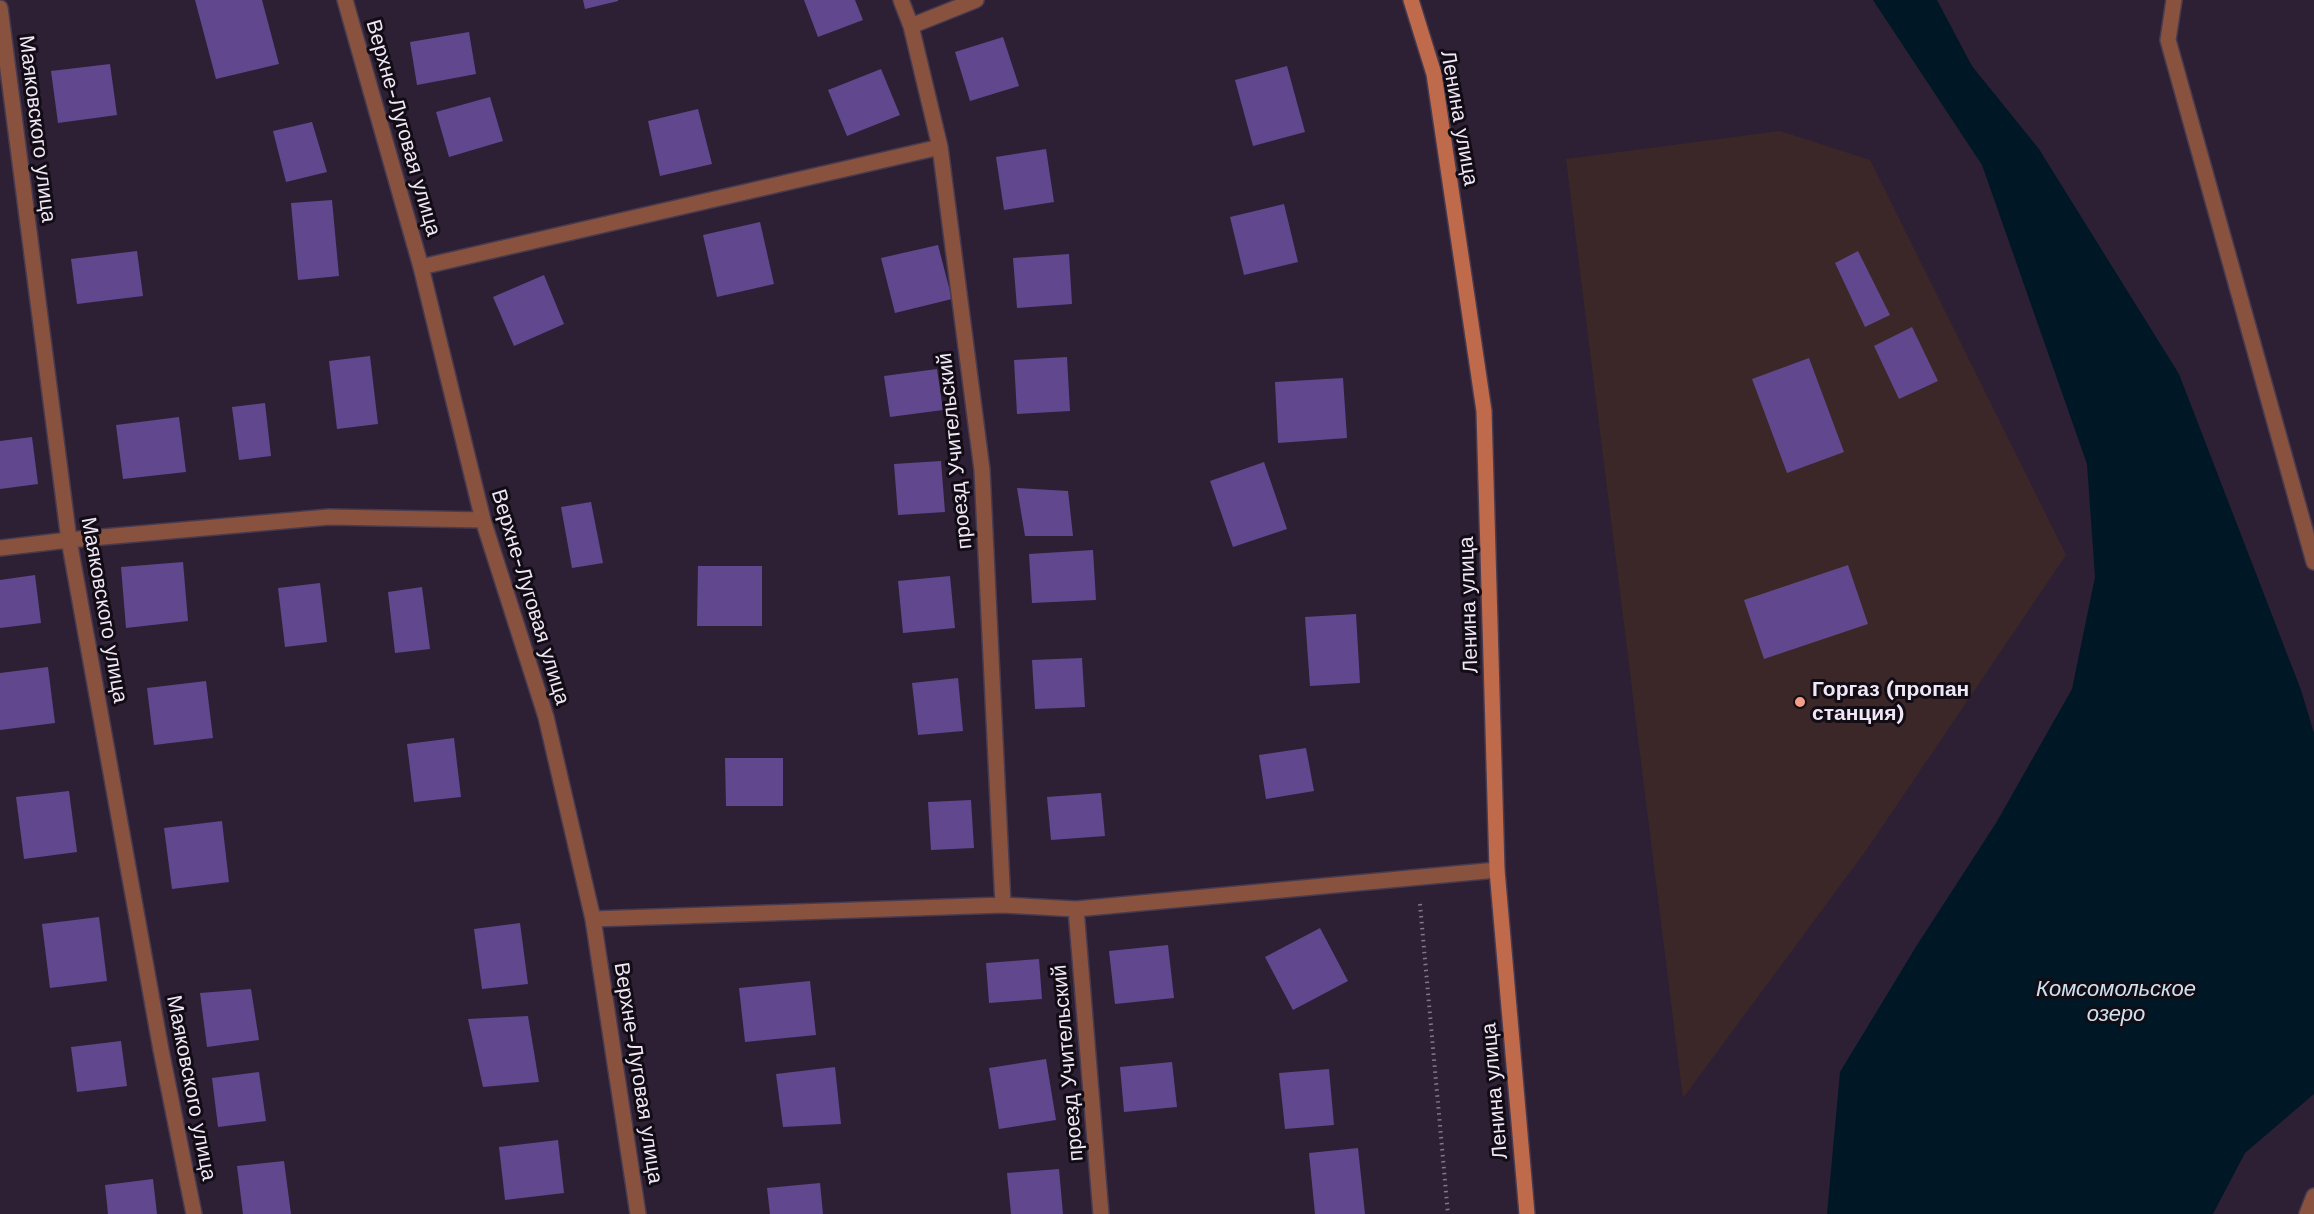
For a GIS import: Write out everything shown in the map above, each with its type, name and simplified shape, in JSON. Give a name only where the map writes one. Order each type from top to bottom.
[{"type":"main road","name":"Ленина улица","points":[[1411,0],[1434,74],[1484,411],[1497,870],[1527,1214]]},
{"type":"street","name":"Верхне-Луговая улица","points":[[345,0],[421,267],[483,520],[546,717],[593,919],[638,1214]]},
{"type":"street","name":"проезд Учительский","points":[[901,0],[911,26],[940,147],[982,470],[1003,905]]},
{"type":"street","points":[[911,26],[976,0]]},
{"type":"street","points":[[2174,0],[2168,40],[2314,562]]},
{"type":"street","name":"Маяковского улица","points":[[0,9],[69,540],[161,1050],[194,1214]]},
{"type":"street","points":[[421,267],[940,147]]},
{"type":"street","points":[[0,548],[329,517],[483,520]]},
{"type":"street","points":[[593,919],[1003,905],[1076,909],[1497,870]]},
{"type":"street","name":"проезд Учительский","points":[[1076,909],[1101,1214]]},
{"type":"street","points":[[2307,1214],[2314,1196]]},
{"type":"path","points":[[1418,878],[1448,1214]]},
{"type":"shaded area","name":"Горгаз (пропан станция)","points":[[1780,131],[1870,160],[2066,555],[1867,849],[1683,1098],[1566,159]]},
{"type":"water","name":"Комсомольское озеро","points":[[1873,0],[1937,0],[1972,66],[2039,149],[2179,374],[2301,690],[2314,733],[2314,1094],[2245,1153],[2213,1214],[1827,1214],[1840,1072],[1917,945],[1996,823],[2072,689],[2095,577],[2087,464],[1982,165]]},
{"type":"building","points":[[195,0],[262,0],[279,64],[216,79]]},
{"type":"building","points":[[583,0],[618,0],[618,1],[585,9]]},
{"type":"building","points":[[804,0],[855,0],[863,20],[818,37]]},
{"type":"building","points":[[469,32],[476,74],[417,85],[410,42]]},
{"type":"building","points":[[1003,37],[1019,86],[970,101],[955,52]]},
{"type":"building","points":[[110,64],[117,115],[58,123],[51,71]]},
{"type":"building","points":[[1287,66],[1305,132],[1253,146],[1235,80]]},
{"type":"building","points":[[881,69],[900,115],[847,136],[828,90]]},
{"type":"building","points":[[490,97],[503,141],[449,157],[436,112]]},
{"type":"building","points":[[698,109],[712,164],[660,176],[648,121]]},
{"type":"building","points":[[312,122],[327,172],[286,182],[273,131]]},
{"type":"building","points":[[1046,149],[1054,202],[1004,210],[996,157]]},
{"type":"building","points":[[332,200],[339,276],[298,280],[291,203]]},
{"type":"building","points":[[1284,204],[1298,262],[1244,275],[1230,217]]},
{"type":"building","points":[[760,222],[774,284],[717,297],[703,235]]},
{"type":"building","points":[[938,245],[952,299],[895,313],[881,258]]},
{"type":"building","points":[[137,251],[143,296],[77,304],[71,259]]},
{"type":"building","points":[[1858,251],[1890,315],[1865,327],[1835,263]]},
{"type":"building","points":[[1069,254],[1072,304],[1017,308],[1013,258]]},
{"type":"building","points":[[544,275],[564,324],[514,346],[493,297]]},
{"type":"building","points":[[1912,327],[1938,381],[1899,399],[1874,346]]},
{"type":"building","points":[[370,356],[378,424],[337,429],[329,361]]},
{"type":"building","points":[[1067,357],[1070,411],[1017,414],[1014,360]]},
{"type":"building","points":[[1809,358],[1844,452],[1787,473],[1752,379]]},
{"type":"building","points":[[937,369],[943,410],[890,417],[884,376]]},
{"type":"building","points":[[1343,378],[1347,438],[1278,443],[1275,382]]},
{"type":"building","points":[[265,403],[271,456],[239,460],[232,407]]},
{"type":"building","points":[[179,417],[186,472],[123,479],[116,425]]},
{"type":"building","points":[[32,437],[38,484],[0,489],[0,441]]},
{"type":"building","points":[[941,461],[945,512],[898,515],[894,464]]},
{"type":"building","points":[[1264,462],[1287,529],[1233,547],[1210,481]]},
{"type":"building","points":[[1017,488],[1068,491],[1073,536],[1025,536]]},
{"type":"building","points":[[591,502],[603,563],[572,568],[561,507]]},
{"type":"building","points":[[1093,550],[1096,600],[1032,603],[1029,554]]},
{"type":"building","points":[[183,562],[188,621],[126,628],[121,567]]},
{"type":"building","points":[[1848,565],[1868,624],[1764,659],[1744,600]]},
{"type":"building","points":[[698,566],[762,566],[762,626],[697,626]]},
{"type":"building","points":[[35,575],[41,623],[0,628],[0,580]]},
{"type":"building","points":[[950,576],[955,628],[903,633],[898,581]]},
{"type":"building","points":[[320,583],[327,642],[285,647],[278,588]]},
{"type":"building","points":[[422,587],[430,649],[395,653],[388,592]]},
{"type":"building","points":[[1356,614],[1360,683],[1310,686],[1305,617]]},
{"type":"building","points":[[1082,658],[1085,707],[1035,709],[1032,660]]},
{"type":"building","points":[[48,667],[55,723],[0,730],[0,673]]},
{"type":"building","points":[[958,678],[963,731],[918,735],[912,683]]},
{"type":"building","points":[[206,681],[213,738],[154,745],[147,688]]},
{"type":"building","points":[[454,738],[461,797],[414,802],[407,744]]},
{"type":"building","points":[[1306,748],[1314,791],[1266,799],[1259,755]]},
{"type":"building","points":[[725,758],[783,758],[783,806],[726,806]]},
{"type":"building","points":[[69,791],[77,852],[24,859],[16,797]]},
{"type":"building","points":[[1101,793],[1105,836],[1051,840],[1047,797]]},
{"type":"building","points":[[971,800],[974,848],[931,850],[928,802]]},
{"type":"building","points":[[222,821],[229,882],[172,889],[164,828]]},
{"type":"building","points":[[99,917],[107,981],[50,988],[42,924]]},
{"type":"building","points":[[520,923],[528,984],[482,989],[474,929]]},
{"type":"building","points":[[1320,928],[1348,981],[1293,1010],[1265,957]]},
{"type":"building","points":[[1168,945],[1174,998],[1115,1004],[1109,951]]},
{"type":"building","points":[[1039,959],[1042,999],[989,1003],[986,963]]},
{"type":"building","points":[[810,981],[816,1035],[745,1042],[739,988]]},
{"type":"building","points":[[251,989],[259,1040],[207,1047],[200,993]]},
{"type":"building","points":[[528,1016],[539,1082],[483,1087],[468,1019]]},
{"type":"building","points":[[121,1041],[127,1086],[77,1092],[71,1047]]},
{"type":"building","points":[[1046,1059],[1056,1120],[999,1129],[989,1068]]},
{"type":"building","points":[[1172,1062],[1177,1107],[1124,1112],[1120,1067]]},
{"type":"building","points":[[835,1067],[841,1124],[783,1127],[776,1074]]},
{"type":"building","points":[[1329,1069],[1334,1125],[1285,1129],[1279,1073]]},
{"type":"building","points":[[259,1072],[266,1121],[218,1127],[212,1078]]},
{"type":"building","points":[[558,1140],[564,1193],[505,1200],[499,1147]]},
{"type":"building","points":[[1358,1148],[1365,1214],[1315,1214],[1309,1153]]},
{"type":"building","points":[[284,1161],[291,1214],[243,1214],[237,1166]]},
{"type":"building","points":[[1059,1169],[1063,1214],[1011,1214],[1007,1173]]},
{"type":"building","points":[[153,1179],[157,1214],[108,1214],[105,1185]]},
{"type":"building","points":[[820,1183],[823,1214],[770,1214],[767,1188]]},
{"type":"place","name":"Горгаз (пропан станция)","points":[[1800,702]]}]
